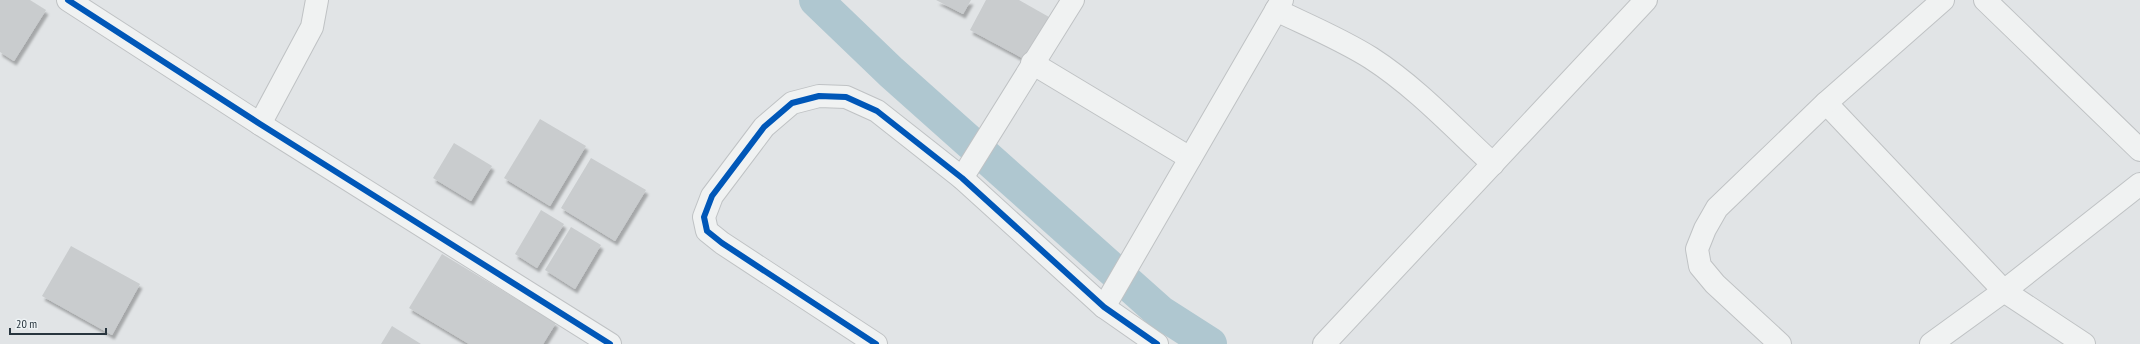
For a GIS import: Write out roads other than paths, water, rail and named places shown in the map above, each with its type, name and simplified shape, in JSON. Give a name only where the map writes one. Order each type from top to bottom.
[{"type":"street","points":[[68,0],[260,124],[610,344]]},
{"type":"street","points":[[260,124],[312,27],[317,0]]},
{"type":"street","points":[[962,177],[1032,63],[1073,0]]},
{"type":"street","points":[[1324,344],[1646,0]]},
{"type":"street","points":[[1780,344],[1715,284],[1700,266],[1697,249],[1705,229],[1718,208],[1826,103],[1943,0]]},
{"type":"street","points":[[1985,0],[2140,150]]},
{"type":"street","points":[[1105,306],[1279,5],[1370,58],[1399,78],[1493,164]]},
{"type":"street","points":[[1032,63],[1190,158]]},
{"type":"street","points":[[876,344],[722,243],[707,231],[704,218],[712,196],[764,127],[792,103],[819,96],[846,97],[877,111],[962,177],[1105,306],[1157,344]]},
{"type":"street","points":[[1826,103],[2004,291],[2084,344]]},
{"type":"street","points":[[1931,344],[2004,291],[2140,184]]},
{"type":"waterway","points":[[816,0],[891,72],[1160,312],[1210,344]]}]
